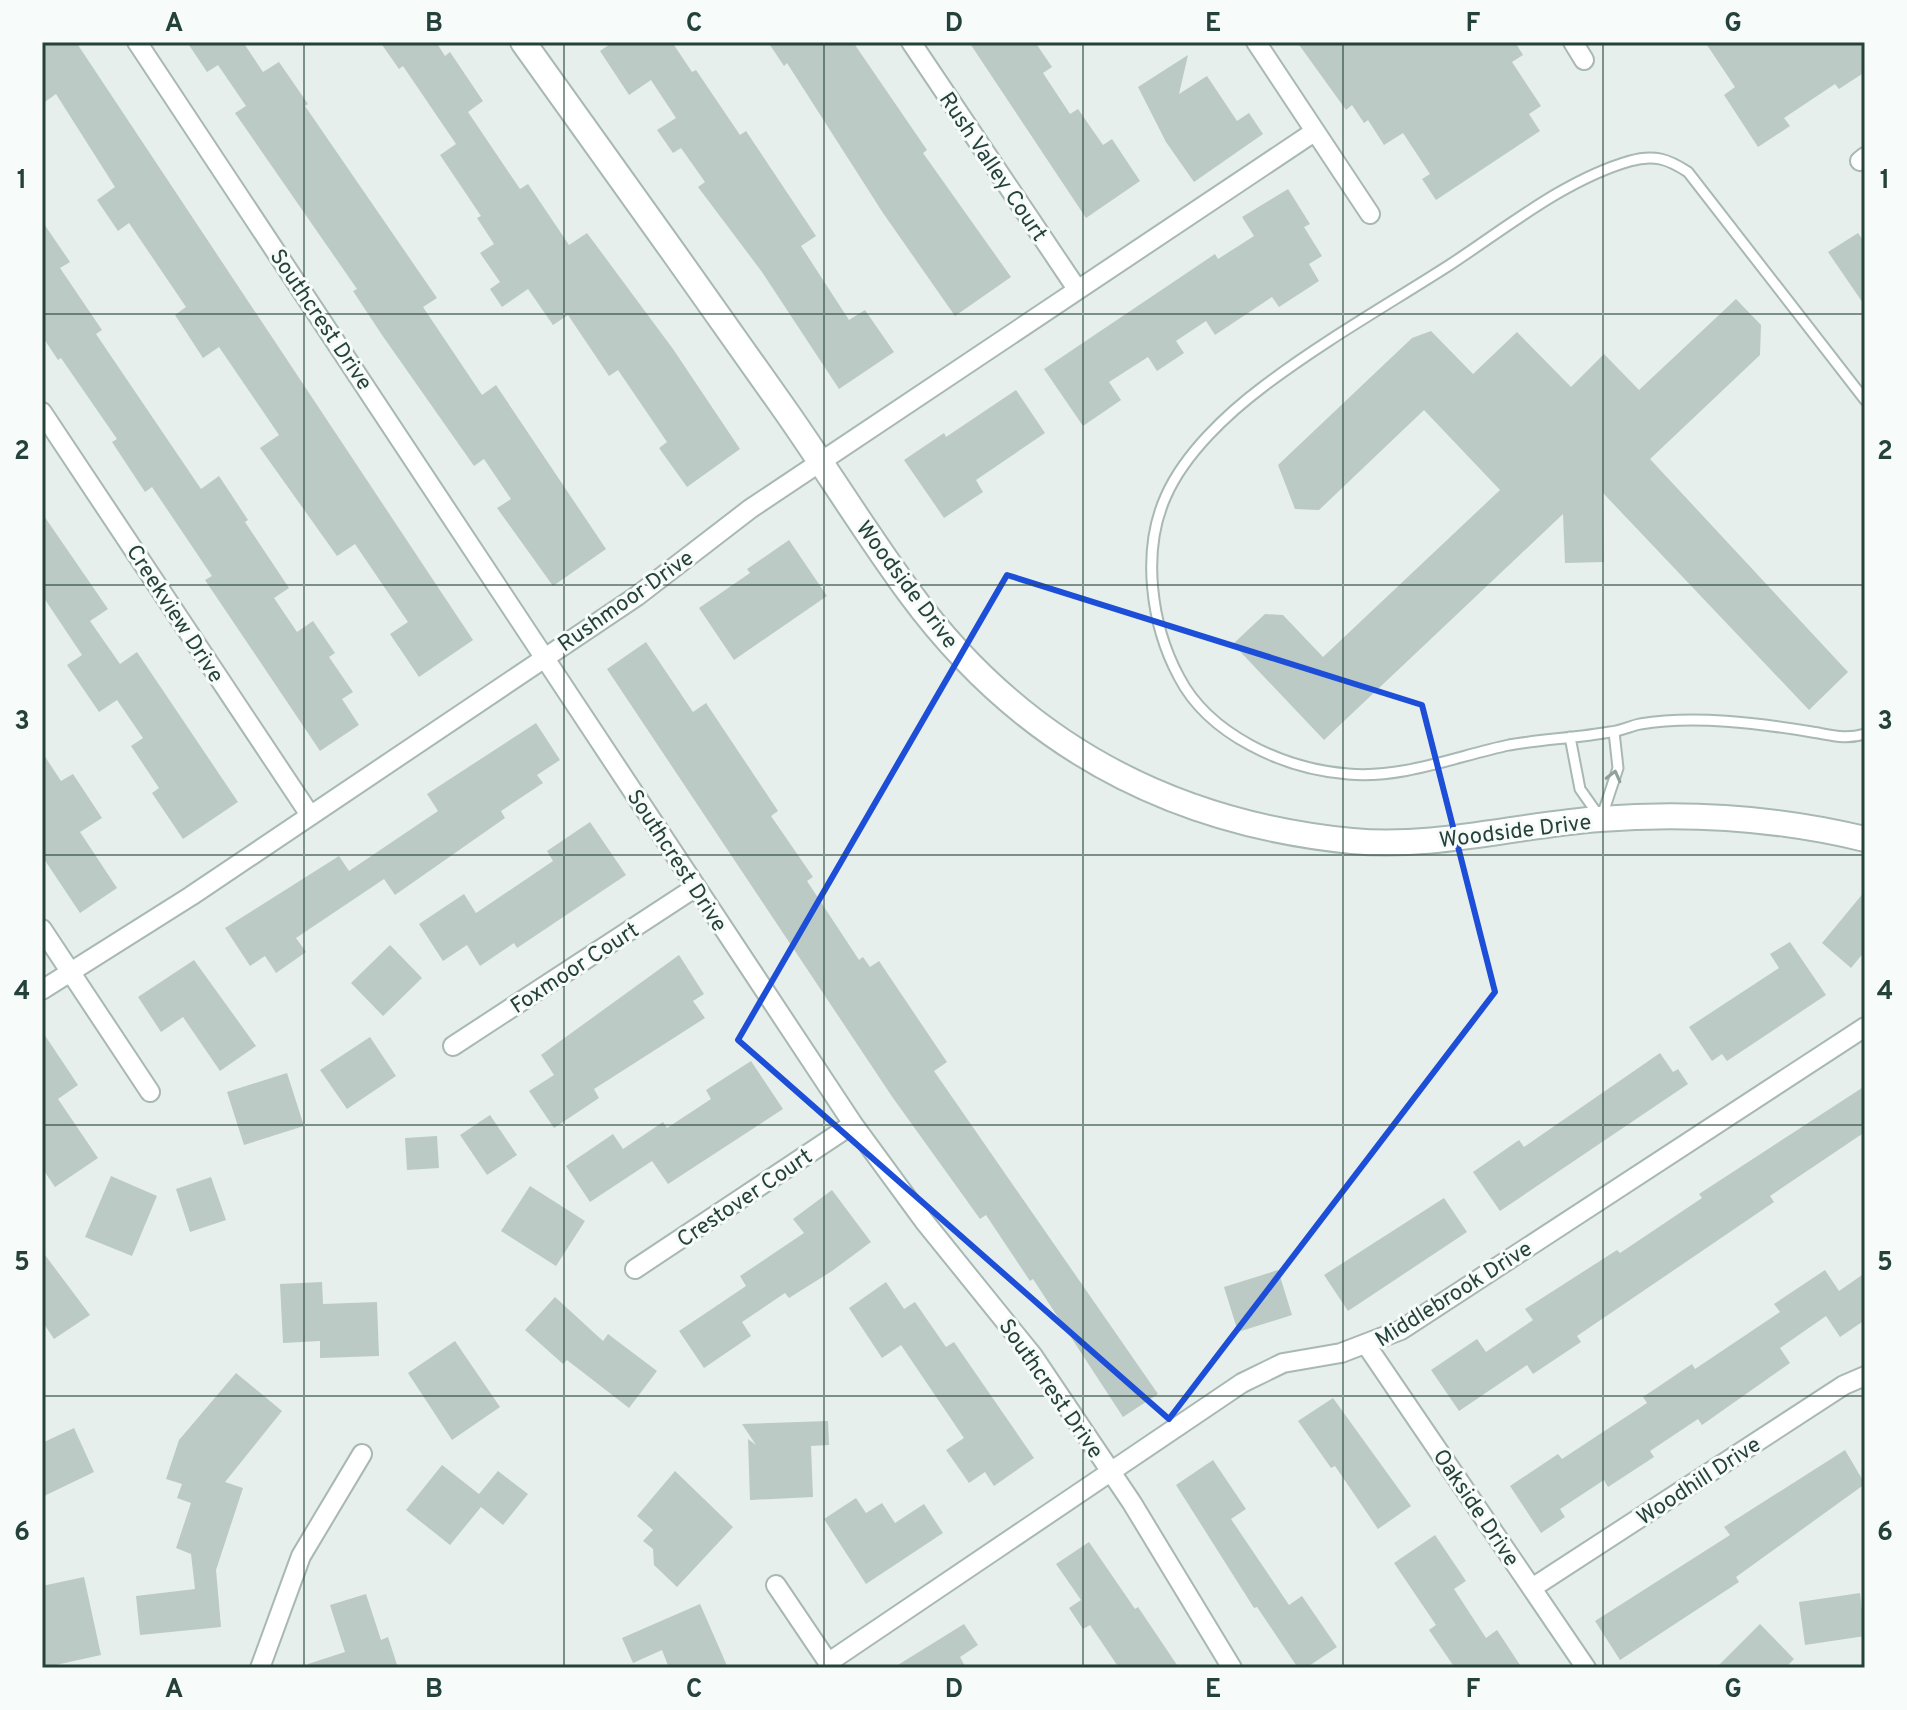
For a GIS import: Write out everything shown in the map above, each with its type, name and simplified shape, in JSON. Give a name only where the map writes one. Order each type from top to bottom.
[{"type":"street","name":"Southcrest Drive","points":[[137,42],[853,1124],[924,1221],[1033,1356],[1110,1472],[1232,1668]]},
{"type":"street","name":"Woodside Drive","points":[[523,42],[822,462],[909,592],[951,644],[1007,700],[1108,772],[1168,799],[1240,821],[1330,839],[1412,842],[1601,819],[1723,816],[1802,824],[1865,839]]},
{"type":"street","name":"Rush Valley Court","points":[[911,42],[1077,289]]},
{"type":"street","points":[[1256,42],[1370,214]]},
{"type":"street","points":[[1573,42],[1584,60]]},
{"type":"street","name":"Rushmoor Drive","points":[[42,990],[637,596],[750,509],[1314,132]]},
{"type":"street","name":"Creekview Drive","points":[[42,412],[310,815]]},
{"type":"street","name":"Foxmoor Court","points":[[453,1046],[696,887]]},
{"type":"street","points":[[42,929],[150,1092]]},
{"type":"street","name":"Middlebrook Drive","points":[[830,1665],[1242,1383],[1283,1363],[1367,1346],[1401,1330],[1865,1027]]},
{"type":"street","name":"Crestover Court","points":[[635,1269],[853,1124]]},
{"type":"street","name":"Oakside Drive","points":[[1367,1346],[1586,1668]]},
{"type":"street","name":"Woodhill Drive","points":[[1532,1588],[1844,1385],[1865,1376]]},
{"type":"street","points":[[260,1668],[301,1556],[362,1454]]},
{"type":"street","points":[[776,1585],[830,1665]]},
{"type":"lane","points":[[1865,399],[1688,172],[1664,157],[1634,159],[1597,172],[1543,205],[1263,386],[1185,464],[1165,498],[1155,543],[1153,604],[1166,653],[1190,698],[1230,734],[1308,767],[1350,775],[1395,771],[1510,745],[1614,732],[1640,724],[1711,721],[1812,732],[1845,740],[1865,734]]},
{"type":"lane","points":[[1601,819],[1618,768],[1614,732]]},
{"type":"lane","points":[[1570,737],[1580,789],[1601,819]]},
{"type":"highlighted area","points":[[1007,575],[1422,705],[1495,992],[1169,1419],[738,1040]]},
{"type":"building","points":[[42,42],[76,42],[473,640],[419,677],[390,634],[408,622],[355,544],[337,556],[260,448],[279,435],[219,347],[203,358],[175,315],[186,307],[129,223],[118,231],[97,200],[115,187],[56,94],[42,104]]},
{"type":"building","points":[[187,42],[243,42],[263,72],[279,62],[308,104],[305,106],[437,298],[423,307],[482,395],[496,385],[606,549],[553,586],[497,508],[511,499],[484,459],[474,466],[382,335],[353,291],[357,289],[235,113],[246,106],[218,65],[207,72]]},
{"type":"building","points":[[380,42],[436,42],[445,56],[450,52],[483,101],[468,112],[520,189],[528,184],[569,245],[587,233],[673,349],[740,449],[687,487],[659,448],[667,442],[618,370],[609,376],[568,315],[553,325],[528,289],[502,307],[490,289],[500,282],[480,253],[494,244],[477,218],[481,216],[440,155],[456,144],[403,66],[399,69]]},
{"type":"building","points":[[613,42],[672,42],[692,72],[696,70],[740,135],[746,131],[816,236],[801,246],[849,320],[865,310],[894,352],[839,389],[762,272],[698,187],[705,182],[681,148],[673,153],[657,130],[676,118],[651,80],[629,95],[600,51]]},
{"type":"building","points":[[768,42],[853,42],[927,150],[923,153],[1011,277],[955,316],[883,213],[787,63],[784,66]]},
{"type":"building","points":[[969,42],[1035,42],[1052,67],[1043,73],[1070,114],[1078,109],[1103,145],[1112,139],[1140,181],[1086,218]]},
{"type":"building","points":[[1297,42],[1515,42],[1523,55],[1512,62],[1541,106],[1529,114],[1540,131],[1436,200],[1422,179],[1430,174],[1403,133],[1384,145],[1368,120],[1364,123],[1352,105],[1346,110]]},
{"type":"building","points":[[1705,42],[1859,42],[1865,51],[1865,72],[1839,89],[1835,84],[1784,118],[1790,126],[1758,147],[1724,95],[1735,87]]},
{"type":"building","points":[[1188,55],[1179,94],[1207,76],[1237,121],[1249,113],[1263,134],[1194,182],[1166,142],[1138,87]]},
{"type":"building","points":[[1288,189],[1310,224],[1304,227],[1322,256],[1309,264],[1319,281],[1279,307],[1272,297],[1215,335],[1206,321],[1176,341],[1184,353],[1157,371],[1148,357],[1109,382],[1121,400],[1083,426],[1044,369],[1215,254],[1218,259],[1254,236],[1242,217]]},
{"type":"building","points":[[42,221],[70,262],[60,268],[102,330],[96,334],[201,489],[219,476],[248,520],[245,522],[289,588],[274,598],[297,632],[313,621],[335,653],[329,657],[353,692],[342,699],[359,725],[320,751],[205,580],[212,576],[152,487],[145,492],[112,442],[117,439],[61,358],[58,360],[42,336]]},
{"type":"building","points":[[1858,233],[1865,243],[1865,306],[1828,252]]},
{"type":"building","points":[[1736,299],[1761,325],[1760,355],[1650,459],[1848,672],[1809,710],[1603,493],[1604,562],[1565,563],[1563,514],[1324,740],[1233,644],[1265,614],[1283,615],[1323,657],[1500,490],[1424,410],[1319,510],[1295,509],[1278,465],[1412,338],[1431,331],[1473,374],[1517,332],[1571,387],[1604,354],[1639,390]]},
{"type":"building","points":[[1016,390],[1045,433],[976,480],[983,492],[944,518],[904,460],[944,433],[946,437]]},
{"type":"building","points":[[42,513],[108,609],[90,621],[120,664],[137,652],[238,802],[183,839],[152,793],[159,788],[131,746],[143,738],[117,700],[99,712],[67,665],[82,655],[42,595]]},
{"type":"building","points":[[789,540],[827,596],[734,660],[699,608],[750,573],[747,569]]},
{"type":"building","points":[[646,642],[693,712],[706,703],[778,811],[771,816],[813,877],[807,881],[859,960],[863,957],[870,967],[879,961],[947,1062],[934,1071],[1158,1394],[1123,1417],[1033,1279],[1030,1281],[986,1215],[980,1219],[893,1098],[607,669]]},
{"type":"building","points":[[536,723],[560,760],[537,775],[543,783],[501,811],[505,818],[395,895],[384,879],[296,938],[306,952],[276,973],[265,956],[250,966],[225,928],[339,856],[349,871],[438,811],[427,794]]},
{"type":"building","points":[[42,752],[61,781],[73,774],[102,818],[80,832],[117,888],[80,913],[42,856]]},
{"type":"building","points":[[590,822],[626,875],[517,948],[514,943],[480,966],[467,945],[443,961],[419,924],[464,894],[476,913],[553,861],[547,851]]},
{"type":"building","points":[[1865,891],[1865,951],[1851,968],[1822,943]]},
{"type":"building","points":[[1790,942],[1826,995],[1727,1061],[1722,1054],[1712,1061],[1689,1027],[1779,968],[1770,954]]},
{"type":"building","points":[[390,945],[422,978],[383,1016],[351,983]]},
{"type":"building","points":[[679,955],[704,994],[693,1001],[705,1018],[594,1089],[599,1098],[554,1128],[529,1091],[554,1075],[541,1055]]},
{"type":"building","points":[[194,960],[256,1046],[220,1071],[183,1017],[161,1032],[138,997]]},
{"type":"building","points":[[42,1031],[78,1085],[58,1099],[98,1158],[55,1187],[42,1168]]},
{"type":"building","points":[[370,1037],[396,1076],[347,1109],[320,1070]]},
{"type":"building","points":[[1660,1053],[1673,1072],[1678,1069],[1688,1084],[1500,1211],[1473,1172],[1519,1140],[1524,1147]]},
{"type":"building","points":[[751,1061],[783,1109],[668,1184],[652,1161],[590,1202],[566,1166],[613,1134],[623,1149],[663,1122],[667,1128],[711,1099],[706,1090]]},
{"type":"building","points":[[287,1073],[304,1126],[244,1145],[227,1092]]},
{"type":"building","points":[[1865,1086],[1865,1132],[1770,1196],[1774,1202],[1577,1336],[1581,1342],[1533,1374],[1527,1365],[1459,1411],[1431,1370],[1477,1339],[1486,1352],[1533,1320],[1525,1309],[1617,1250],[1620,1253],[1702,1198],[1699,1194]]},
{"type":"building","points":[[490,1115],[517,1155],[487,1175],[460,1135]]},
{"type":"building","points":[[437,1136],[439,1168],[407,1170],[405,1138]]},
{"type":"building","points":[[111,1176],[157,1196],[132,1256],[85,1237]]},
{"type":"building","points":[[211,1177],[226,1220],[190,1232],[176,1189]]},
{"type":"building","points":[[530,1186],[585,1221],[556,1266],[501,1231]]},
{"type":"building","points":[[832,1190],[871,1242],[789,1298],[785,1293],[742,1322],[751,1336],[704,1368],[679,1331],[746,1286],[740,1276],[804,1233],[793,1219]]},
{"type":"building","points":[[1444,1198],[1467,1232],[1348,1311],[1324,1275]]},
{"type":"building","points":[[42,1251],[90,1315],[54,1339],[42,1321]]},
{"type":"building","points":[[1278,1270],[1292,1315],[1238,1332],[1224,1287]]},
{"type":"building","points":[[1825,1270],[1839,1291],[1865,1273],[1865,1320],[1840,1337],[1826,1316],[1780,1348],[1790,1363],[1702,1425],[1698,1419],[1650,1451],[1654,1457],[1608,1487],[1604,1480],[1560,1509],[1565,1517],[1541,1533],[1510,1486],[1558,1454],[1562,1459],[1647,1403],[1643,1397],[1692,1364],[1695,1369],[1780,1312],[1774,1304]]},
{"type":"building","points":[[322,1282],[323,1304],[377,1302],[379,1356],[320,1358],[320,1341],[283,1343],[280,1284]]},
{"type":"building","points":[[886,1282],[904,1309],[915,1302],[946,1347],[954,1342],[1034,1458],[994,1486],[985,1472],[969,1483],[946,1450],[964,1438],[901,1345],[882,1358],[849,1308]]},
{"type":"building","points":[[555,1297],[603,1341],[608,1334],[657,1371],[629,1408],[567,1360],[563,1364],[525,1330]]},
{"type":"building","points":[[455,1341],[500,1407],[452,1440],[408,1373]]},
{"type":"building","points":[[236,1373],[282,1411],[225,1482],[243,1488],[216,1570],[221,1627],[140,1635],[136,1596],[195,1589],[191,1554],[176,1548],[191,1503],[177,1498],[182,1484],[166,1479],[179,1440]]},
{"type":"building","points":[[1333,1398],[1411,1506],[1378,1529],[1335,1466],[1331,1468],[1298,1421]]},
{"type":"building","points":[[828,1421],[829,1445],[811,1446],[813,1497],[750,1500],[748,1439],[756,1445],[742,1424]]},
{"type":"building","points":[[74,1428],[94,1472],[42,1497],[42,1443]]},
{"type":"building","points":[[1845,1450],[1865,1484],[1736,1577],[1739,1582],[1620,1660],[1595,1621],[1730,1535],[1724,1527]]},
{"type":"building","points":[[1213,1460],[1246,1509],[1231,1519],[1289,1605],[1302,1596],[1337,1647],[1306,1668],[1298,1668],[1257,1607],[1254,1608],[1176,1485]]},
{"type":"building","points":[[442,1465],[479,1494],[498,1471],[528,1494],[503,1525],[481,1507],[450,1545],[406,1510]]},
{"type":"building","points":[[675,1471],[733,1527],[677,1587],[654,1565],[653,1549],[643,1541],[653,1530],[637,1516]]},
{"type":"building","points":[[856,1498],[866,1513],[882,1503],[895,1523],[924,1504],[943,1533],[866,1584],[824,1519]]},
{"type":"building","points":[[1435,1535],[1466,1581],[1454,1589],[1486,1638],[1497,1630],[1522,1668],[1455,1668],[1429,1630],[1436,1625],[1394,1563]]},
{"type":"building","points":[[1089,1542],[1179,1668],[1119,1668],[1090,1625],[1083,1629],[1069,1608],[1081,1600],[1056,1564]]},
{"type":"building","points":[[84,1577],[101,1655],[42,1668],[42,1586]]},
{"type":"building","points":[[1860,1593],[1865,1636],[1805,1645],[1799,1602]]},
{"type":"building","points":[[366,1594],[381,1640],[388,1637],[398,1668],[308,1668],[308,1664],[345,1652],[330,1605]]},
{"type":"building","points":[[700,1604],[728,1668],[669,1668],[662,1650],[633,1663],[622,1638]]},
{"type":"building","points":[[964,1624],[978,1645],[960,1657],[966,1668],[893,1668]]},
{"type":"building","points":[[1760,1624],[1794,1659],[1785,1668],[1716,1668]]}]
